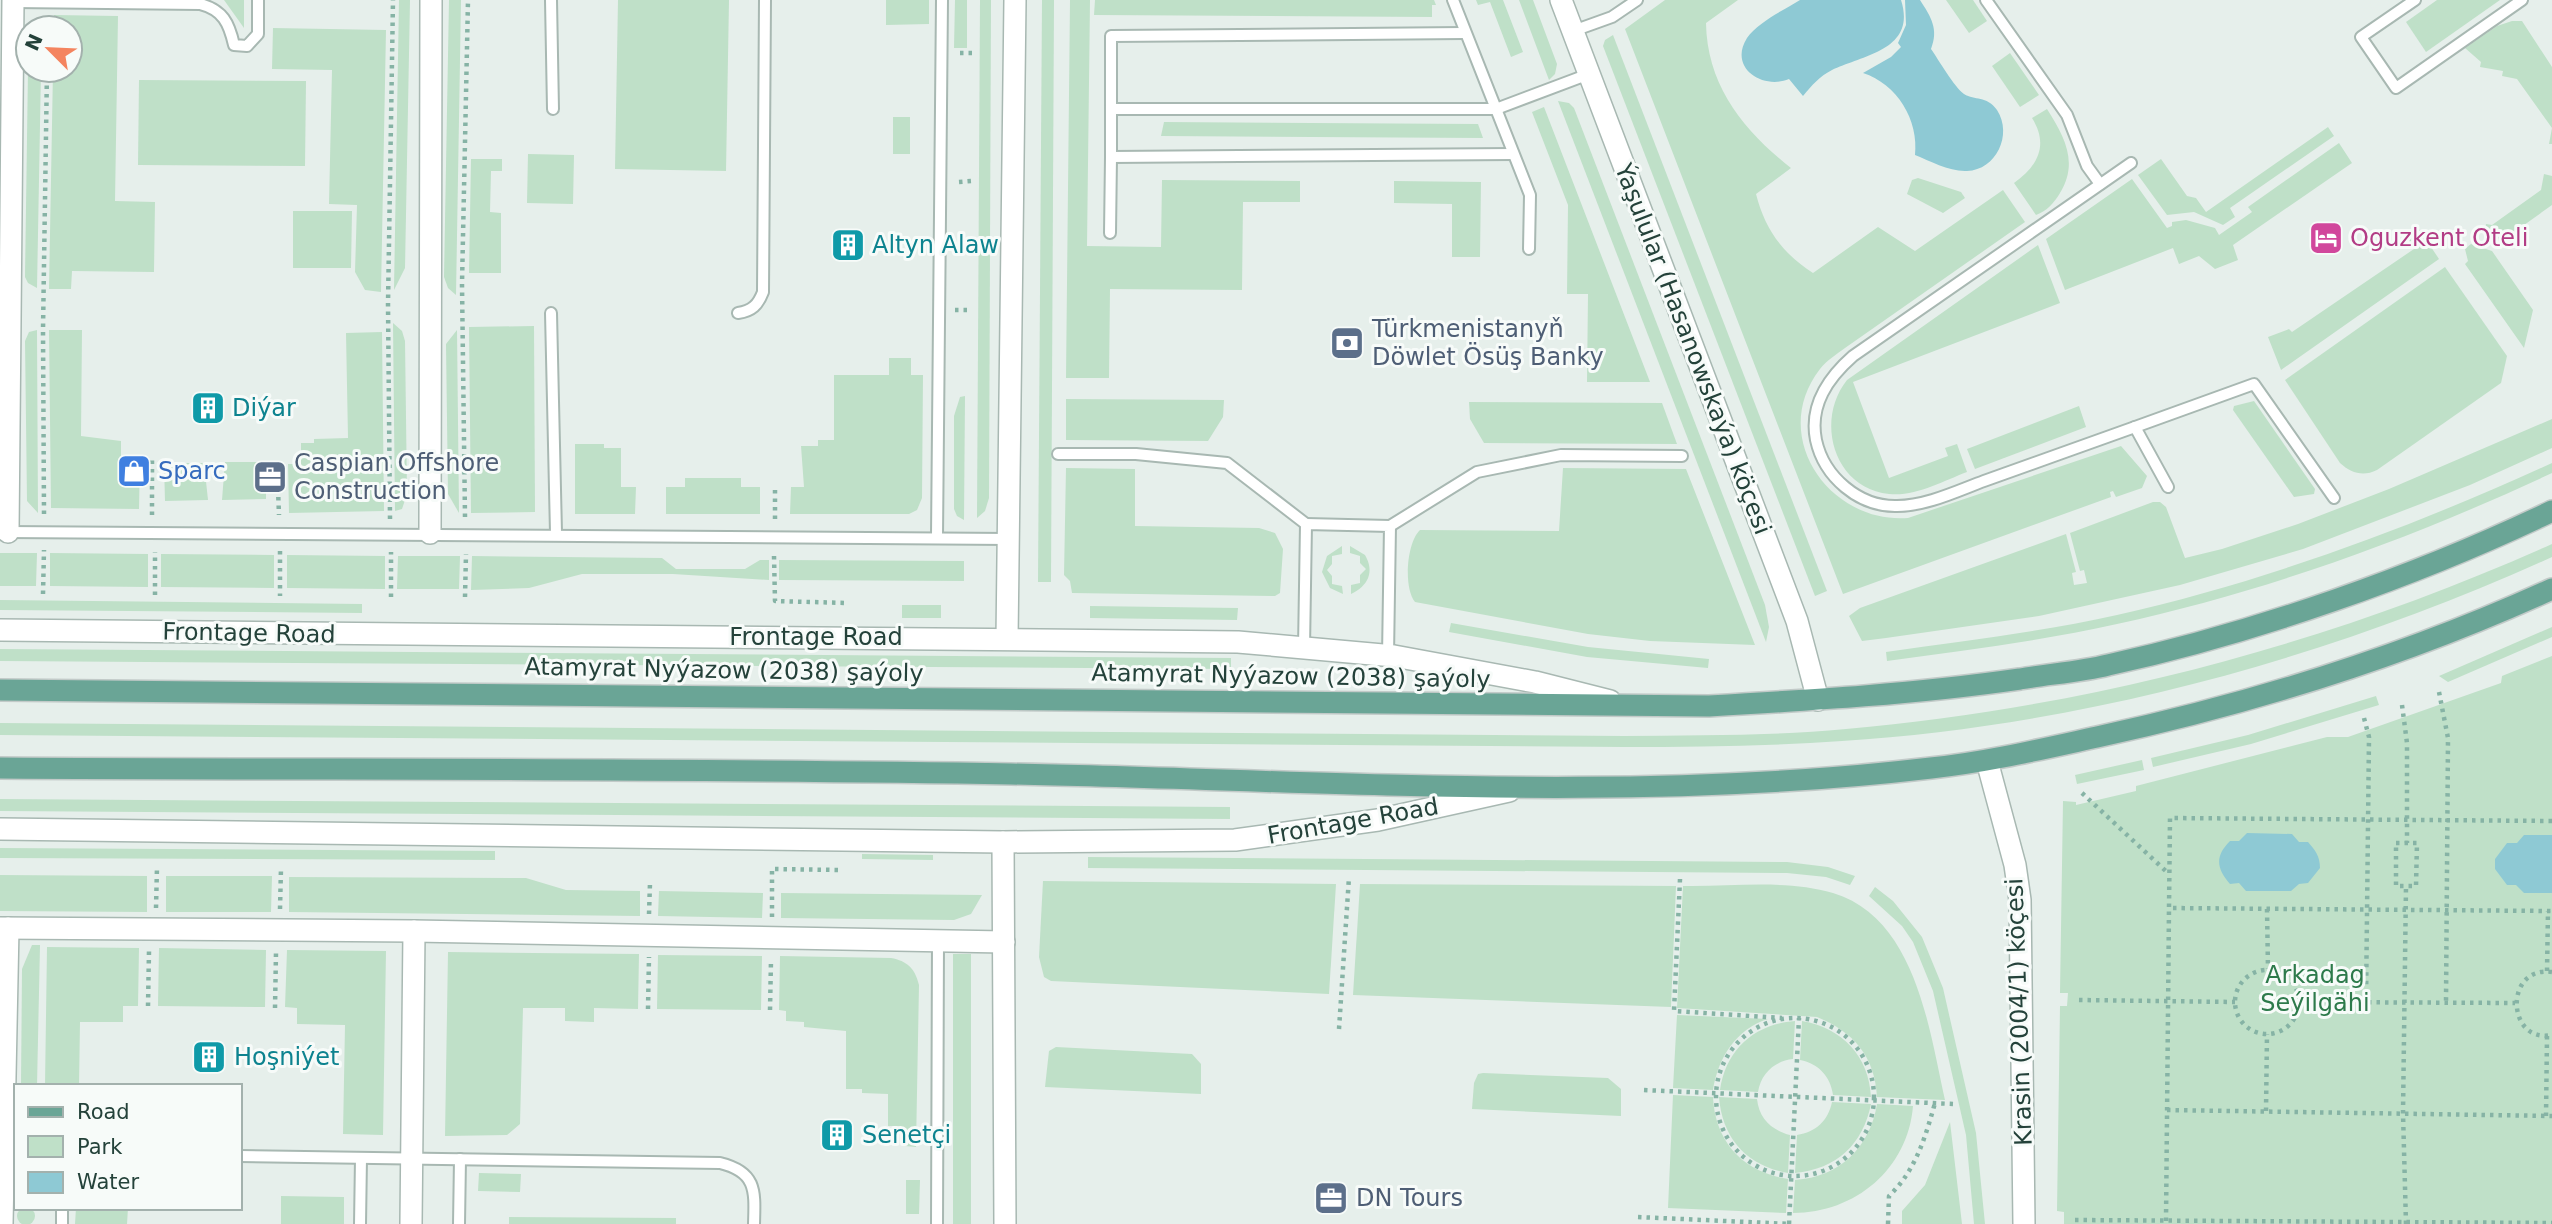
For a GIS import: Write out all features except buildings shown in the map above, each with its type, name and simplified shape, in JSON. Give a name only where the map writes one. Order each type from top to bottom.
[{"type":"main road","name":"Atamyrat Nyýazow (2038) şaýoly","points":[[0,690],[1709,706],[1818,700],[1933,691],[2107,666],[2208,639],[2371,586],[2497,538],[2552,511]]},
{"type":"main road","points":[[0,768],[991,774],[1529,787],[1744,785],[1987,761],[2153,725],[2314,682],[2449,634],[2552,589]]},
{"type":"street","points":[[430,533],[431,0]]},
{"type":"street","points":[[1007,639],[1015,0]]},
{"type":"street","name":"Ýaşulular (Hasanowskaýa) köçesi","points":[[1561,0],[1797,621],[1818,700]]},
{"type":"street","points":[[4,532],[6,29],[13,1]]},
{"type":"street","name":"Frontage Road","points":[[0,630],[1238,642],[1388,656],[1535,682],[1625,705]]},
{"type":"street","name":"Krasin (2004/1) köçesi","points":[[1987,761],[2015,865],[2020,900],[2024,1224]]},
{"type":"street","name":"Frontage Road","points":[[0,829],[1003,842],[1235,840],[1378,820],[1529,787]]},
{"type":"street","points":[[1003,842],[1005,1224]]},
{"type":"street","points":[[2,1224],[6,1163],[4,928],[414,931],[1004,942]]},
{"type":"street","points":[[411,1224],[414,931]]},
{"type":"lane","points":[[13,1],[200,4],[213,7],[224,16],[234,45],[247,46],[258,34],[258,0]]},
{"type":"lane","points":[[551,0],[553,109]]},
{"type":"lane","points":[[738,313],[749,311],[759,303],[763,292],[765,0]]},
{"type":"lane","points":[[937,536],[942,0]]},
{"type":"lane","points":[[1453,0],[1530,195],[1529,248]]},
{"type":"lane","points":[[1573,31],[1612,17],[1637,0]]},
{"type":"lane","points":[[1986,0],[2067,115],[2087,166],[2100,184]]},
{"type":"lane","points":[[2415,0],[2361,37],[2396,88],[2522,0]]},
{"type":"lane","points":[[1110,233],[1111,36],[1464,33]]},
{"type":"lane","points":[[1111,109],[1496,109],[1589,74]]},
{"type":"lane","points":[[1111,157],[1513,154]]},
{"type":"lane","points":[[2131,163],[1837,370],[1819,402],[1815,428],[1816,442],[1830,471],[1849,491],[1875,504],[1895,506],[1945,495],[2254,384],[2334,498]]},
{"type":"lane","points":[[551,313],[555,533]]},
{"type":"lane","points":[[2135,427],[2168,487]]},
{"type":"lane","points":[[1058,454],[1136,454],[1227,463],[1306,524],[1390,526],[1477,472],[1560,455],[1682,456]]},
{"type":"lane","points":[[1304,648],[1306,524]]},
{"type":"lane","points":[[1388,656],[1390,526]]},
{"type":"lane","points":[[4,532],[555,533],[1010,539]]},
{"type":"lane","points":[[937,1224],[938,941]]},
{"type":"lane","points":[[242,1156],[720,1163],[734,1167],[751,1181],[754,1224]]},
{"type":"lane","points":[[360,1224],[361,1158]]},
{"type":"lane","points":[[459,1224],[460,1159]]},
{"type":"path","points":[[390,517],[388,304],[393,0]]},
{"type":"path","points":[[465,519],[462,284],[468,0]]},
{"type":"path","points":[[44,515],[43,330],[47,84]]},
{"type":"path","points":[[152,460],[152,516]]},
{"type":"path","points":[[277,463],[279,517]]},
{"type":"path","points":[[775,488],[775,522]]},
{"type":"path","points":[[43,594],[44,548]]},
{"type":"path","points":[[155,595],[156,548]]},
{"type":"path","points":[[280,549],[280,596]]},
{"type":"path","points":[[391,550],[391,597]]},
{"type":"path","points":[[465,597],[466,551]]},
{"type":"path","points":[[774,552],[775,601],[847,603]]},
{"type":"path","points":[[2439,692],[2448,738],[2446,1003]]},
{"type":"path","points":[[2402,705],[2407,743],[2407,843]]},
{"type":"path","points":[[2364,718],[2369,737],[2365,1003]]},
{"type":"path","points":[[2082,793],[2169,875]]},
{"type":"path","points":[[2166,1221],[2170,818],[2552,821]]},
{"type":"path","points":[[2396,843],[2417,843],[2416,886],[2406,886],[2396,886],[2396,843]]},
{"type":"path","points":[[787,869],[839,870]]},
{"type":"path","points":[[1339,1029],[1349,877]]},
{"type":"path","points":[[1680,879],[1674,1011],[1799,1018],[1825,1024],[1847,1037],[1868,1066],[1874,1100],[1865,1135],[1848,1156],[1826,1170],[1791,1176],[1765,1170],[1742,1157],[1722,1128],[1716,1093],[1718,1076],[1735,1045],[1764,1024],[1783,1018]]},
{"type":"path","points":[[2406,886],[2403,1113],[2406,1223]]},
{"type":"path","points":[[2167,1110],[2549,1116],[2549,1035],[2524,1026],[2515,1003],[2517,991],[2524,981],[2535,974],[2549,972],[2550,911],[2169,908]]},
{"type":"path","points":[[2267,909],[2268,969]]},
{"type":"path","points":[[2268,969],[2291,979],[2300,1002],[2290,1025],[2280,1032],[2267,1034],[2255,1032],[2245,1025],[2235,1002],[2238,989],[2245,979],[2268,969]]},
{"type":"path","points":[[2079,1000],[2235,1002]]},
{"type":"path","points":[[2300,1002],[2515,1003]]},
{"type":"path","points":[[1638,1217],[1791,1224],[1799,1018]]},
{"type":"path","points":[[2266,1111],[2267,1034]]},
{"type":"path","points":[[1644,1090],[1953,1104]]},
{"type":"path","points":[[1888,1224],[1889,1196],[1901,1185],[1916,1160],[1935,1103]]},
{"type":"path","points":[[2076,1220],[2552,1223]]},
{"type":"green space","points":[[224,0],[244,0],[244,28]]},
{"type":"green space","points":[[399,0],[410,0],[405,268],[394,290]]},
{"type":"green space","points":[[449,0],[461,0],[456,295],[448,288],[444,277]]},
{"type":"green space","points":[[618,0],[729,0],[726,171],[615,169]]},
{"type":"green space","points":[[886,0],[929,0],[929,24],[886,25]]},
{"type":"green space","points":[[955,0],[967,0],[967,48],[954,48]]},
{"type":"green space","points":[[980,0],[991,0],[989,498],[985,511],[977,518]]},
{"type":"green space","points":[[1042,0],[1054,0],[1051,582],[1038,582]]},
{"type":"green space","points":[[1070,0],[1090,0],[1087,246],[1161,247],[1162,180],[1300,181],[1300,202],[1243,202],[1242,290],[1110,289],[1109,378],[1066,378]]},
{"type":"green space","points":[[1095,0],[1434,0],[1436,5],[1432,5],[1432,17],[1094,15]]},
{"type":"green space","points":[[1476,0],[1503,0],[1523,52],[1511,57],[1490,2],[1478,5]]},
{"type":"green space","points":[[1519,0],[1533,0],[1557,64],[1555,74],[1549,80]]},
{"type":"green space","points":[[1665,0],[1738,0],[1706,23],[1713,67],[1731,105],[1744,122],[1758,139],[1791,168],[1756,194],[1764,218],[1776,239],[1792,257],[1813,273],[1878,227],[1915,251],[2003,190],[2025,222],[1845,348],[1820,369],[1806,395],[1801,421],[1804,447],[1815,471],[1832,491],[1854,507],[1879,516],[1908,518],[2121,446],[2147,476],[2142,488],[2116,497],[2113,491],[2110,492],[2111,497],[1843,594],[1625,29]]},
{"type":"green space","points":[[1946,0],[1973,0],[1987,21],[1969,33]]},
{"type":"green space","points":[[2437,0],[2500,0],[2426,52],[2406,22]]},
{"type":"green space","points":[[84,15],[118,16],[115,201],[155,202],[154,272],[72,271],[71,289],[49,289],[53,84],[84,84]]},
{"type":"green space","points":[[2522,21],[2552,67],[2552,128],[2517,79],[2502,76],[2503,71],[2480,67],[2481,62],[2465,48],[2497,26]]},
{"type":"green space","points":[[273,28],[386,30],[381,292],[365,290],[355,272],[357,205],[329,204],[332,70],[272,69]]},
{"type":"green space","points":[[1613,35],[1827,591],[1815,596],[1603,46],[1605,40]]},
{"type":"green space","points":[[2010,53],[2039,95],[2020,107],[1992,66]]},
{"type":"green space","points":[[139,80],[306,81],[305,166],[138,165]]},
{"type":"green space","points":[[28,84],[41,84],[37,288],[28,283],[25,277]]},
{"type":"green space","points":[[1558,101],[1569,103],[1574,108],[1765,605],[1769,627],[1766,642]]},
{"type":"green space","points":[[1544,107],[1650,382],[1587,382],[1588,294],[1567,294],[1568,205],[1532,112]]},
{"type":"green space","points":[[2047,109],[2064,139],[2069,160],[2068,171],[2066,182],[2055,200],[2047,209],[2036,215],[2014,183],[2035,162],[2040,137],[2032,118]]},
{"type":"green space","points":[[893,117],[910,117],[910,154],[893,154]]},
{"type":"green space","points":[[1164,122],[1478,124],[1483,138],[1161,136]]},
{"type":"green space","points":[[2328,127],[2334,136],[2230,208],[2235,217],[2223,225],[2194,212],[2167,215],[2138,175],[2161,159],[2187,196],[2196,198],[2206,212]]},
{"type":"green space","points":[[2339,143],[2352,163],[2233,245],[2238,260],[2215,269],[2199,256],[2179,264],[2173,248],[2065,290],[2046,239],[2132,179],[2167,228],[2172,226],[2172,222],[2186,220],[2215,228],[2219,235],[2252,212],[2248,207]]},
{"type":"green space","points":[[528,154],[574,155],[573,204],[527,203]]},
{"type":"green space","points":[[471,159],[502,159],[502,171],[491,171],[490,212],[501,213],[501,273],[469,273]]},
{"type":"green space","points":[[2544,174],[2552,176],[2552,205],[2503,240],[2484,237],[2486,224],[2492,225],[2541,190]]},
{"type":"green space","points":[[1918,178],[1961,192],[1965,198],[1943,213],[1907,194],[1912,180]]},
{"type":"green space","points":[[1394,181],[1481,182],[1480,257],[1452,257],[1452,204],[1394,203]]},
{"type":"green space","points":[[293,211],[352,211],[351,268],[293,268]]},
{"type":"green space","points":[[2417,226],[2439,259],[2281,370],[2268,337],[2289,329],[2292,332],[2414,249],[2405,235]]},
{"type":"green space","points":[[2471,244],[2492,251],[2533,310],[2524,348],[2465,264],[2468,261],[2465,249]]},
{"type":"green space","points":[[2038,245],[2060,303],[1853,382],[1889,478],[1948,456],[1945,448],[1957,444],[1967,472],[1929,488],[1899,494],[1870,489],[1854,479],[1835,450],[1831,432],[1837,396],[1847,380]]},
{"type":"green space","points":[[2445,267],[2507,356],[2501,383],[2377,470],[2362,473],[2348,469],[2340,463],[2285,380]]},
{"type":"green space","points":[[393,323],[402,331],[405,341],[407,494],[402,509],[395,511]]},
{"type":"green space","points":[[534,326],[535,512],[471,513],[469,327]]},
{"type":"green space","points":[[37,330],[38,513],[27,501],[25,341],[29,332]]},
{"type":"green space","points":[[49,330],[82,330],[81,436],[121,441],[121,457],[140,457],[139,509],[51,508]]},
{"type":"green space","points":[[457,330],[459,513],[448,494],[446,344]]},
{"type":"green space","points":[[382,332],[384,511],[289,513],[288,464],[301,464],[301,443],[314,443],[314,439],[348,438],[346,333]]},
{"type":"green space","points":[[889,358],[911,358],[911,375],[923,375],[922,498],[917,510],[909,514],[790,514],[791,487],[804,487],[801,446],[818,446],[818,440],[834,440],[834,375],[889,375]]},
{"type":"green space","points":[[965,396],[964,520],[957,516],[954,509],[954,416],[960,397]]},
{"type":"green space","points":[[1066,399],[1224,400],[1223,417],[1208,441],[1066,440]]},
{"type":"green space","points":[[2254,401],[2315,489],[2314,494],[2294,497],[2233,410],[2234,406]]},
{"type":"green space","points":[[1469,402],[1662,403],[1677,444],[1484,443],[1470,419]]},
{"type":"green space","points":[[2079,406],[2086,427],[1975,469],[1967,449]]},
{"type":"green space","points":[[2552,419],[2552,448],[2470,485],[2303,549],[2180,585],[2039,616],[1862,641],[1849,616],[1860,608],[2066,534],[2076,572],[2072,573],[2074,585],[2087,583],[2084,570],[2080,571],[2070,533],[2153,502],[2160,502],[2166,507],[2185,558],[2222,549],[2298,524],[2389,489]]},
{"type":"green space","points":[[575,444],[604,444],[604,448],[621,448],[621,487],[636,487],[635,514],[575,514]]},
{"type":"green space","points":[[225,462],[266,462],[266,499],[222,500]]},
{"type":"green space","points":[[164,463],[204,463],[208,500],[165,501]]},
{"type":"green space","points":[[2552,463],[2552,473],[2447,519],[2393,541],[2229,596],[2089,630],[1887,661],[1886,652],[2088,621],[2229,586],[2392,530]]},
{"type":"green space","points":[[1066,468],[1135,469],[1135,526],[1259,528],[1275,533],[1283,549],[1280,593],[1275,596],[1072,593],[1070,581],[1064,575]]},
{"type":"green space","points":[[1563,468],[1686,469],[1755,645],[1650,641],[1588,634],[1415,602],[1409,586],[1408,565],[1412,544],[1420,530],[1559,531]]},
{"type":"green space","points":[[685,478],[741,478],[741,487],[760,487],[760,514],[666,514],[666,487],[685,487]]},
{"type":"green space","points":[[2552,544],[2552,557],[2468,593],[2381,626],[2205,681],[2025,720],[1934,733],[1842,741],[1625,747],[0,735],[0,723],[1624,736],[1735,735],[1846,729],[1938,719],[2028,705],[2206,666],[2381,612]]},
{"type":"green space","points":[[1342,546],[1342,554],[1332,556],[1332,564],[1327,570],[1332,576],[1332,584],[1342,586],[1343,594],[1330,588],[1322,572],[1327,556]]},
{"type":"green space","points":[[1350,546],[1365,555],[1369,567],[1366,583],[1351,594],[1351,585],[1360,583],[1360,575],[1366,569],[1360,563],[1360,556],[1350,553]]},
{"type":"green space","points":[[0,553],[37,553],[36,586],[0,586]]},
{"type":"green space","points":[[50,553],[148,554],[148,587],[50,586]]},
{"type":"green space","points":[[161,554],[274,555],[274,588],[161,587]]},
{"type":"green space","points":[[287,555],[385,556],[385,589],[287,588]]},
{"type":"green space","points":[[398,556],[460,556],[459,589],[397,589]]},
{"type":"green space","points":[[472,556],[662,558],[676,569],[745,569],[760,560],[769,560],[769,580],[673,574],[582,574],[529,588],[471,590]]},
{"type":"green space","points":[[779,560],[964,561],[964,581],[779,580]]},
{"type":"green space","points":[[0,600],[362,604],[362,613],[0,610]]},
{"type":"green space","points":[[902,605],[941,605],[941,618],[902,618]]},
{"type":"green space","points":[[1090,606],[1238,608],[1237,620],[1090,618]]},
{"type":"green space","points":[[1451,623],[1588,647],[1709,659],[1708,668],[1587,657],[1449,632]]},
{"type":"green space","points":[[2552,627],[2552,637],[2448,682],[2439,676]]},
{"type":"green space","points":[[0,649],[1231,658],[1231,669],[0,661]]},
{"type":"green space","name":"Arkadag Seýilgähi","points":[[2552,656],[2552,1224],[2064,1224],[2064,1212],[2057,1211],[2060,1006],[2067,1006],[2068,993],[2060,993],[2063,801],[2076,802],[2076,805],[2136,791],[2136,786],[2327,737],[2348,737],[2501,683],[2502,676]]},
{"type":"green space","points":[[2376,696],[2379,705],[2251,744],[2153,767],[2151,758],[2248,735]]},
{"type":"green space","points":[[2142,760],[2144,770],[2077,784],[2075,775]]},
{"type":"green space","points":[[0,799],[1230,807],[1230,819],[0,811]]},
{"type":"green space","points":[[0,848],[495,851],[495,860],[0,858]]},
{"type":"green space","points":[[862,854],[933,855],[933,860],[862,859]]},
{"type":"green space","points":[[1088,857],[1787,862],[1828,867],[1855,876],[1850,885],[1826,877],[1787,873],[1088,868]]},
{"type":"green space","points":[[0,875],[147,876],[147,912],[0,911]]},
{"type":"green space","points":[[166,876],[272,876],[271,912],[166,912]]},
{"type":"green space","points":[[289,877],[526,878],[566,890],[640,891],[640,916],[289,912]]},
{"type":"green space","points":[[1043,881],[1336,884],[1329,994],[1051,981],[1044,977],[1039,957]]},
{"type":"green space","points":[[1360,884],[1676,886],[1671,1007],[1353,995]]},
{"type":"green space","points":[[1683,886],[1796,886],[1833,893],[1861,906],[1883,926],[1901,951],[1914,979],[1945,1100],[1877,1097],[1872,1070],[1860,1048],[1842,1030],[1817,1017],[1677,1008]]},
{"type":"green space","points":[[1875,887],[1893,901],[1922,937],[1943,988],[1976,1133],[1985,1224],[1974,1224],[1966,1135],[1933,991],[1913,942],[1902,926],[1869,896]]},
{"type":"green space","points":[[659,891],[763,893],[762,918],[658,916]]},
{"type":"green space","points":[[781,893],[982,895],[971,914],[954,920],[781,918]]},
{"type":"green space","points":[[32,945],[40,945],[37,1084],[21,1084],[22,969]]},
{"type":"green space","points":[[47,947],[139,948],[138,1006],[123,1006],[123,1022],[80,1022],[79,1084],[45,1084]]},
{"type":"green space","points":[[159,948],[266,950],[265,1007],[158,1006]]},
{"type":"green space","points":[[287,950],[386,951],[383,1135],[343,1134],[345,1025],[297,1024],[297,1008],[285,1007]]},
{"type":"green space","points":[[448,952],[639,954],[638,1009],[594,1008],[594,1022],[565,1021],[565,1008],[523,1008],[520,1124],[507,1135],[445,1136]]},
{"type":"green space","points":[[953,954],[971,954],[971,1224],[953,1224]]},
{"type":"green space","points":[[658,955],[762,956],[761,1010],[657,1009]]},
{"type":"green space","points":[[780,956],[891,958],[906,963],[913,970],[919,985],[916,1147],[905,1146],[905,1133],[894,1133],[894,1126],[888,1126],[888,1094],[846,1089],[846,1031],[804,1027],[804,1022],[786,1021],[786,1011],[779,1010]]},
{"type":"green space","points":[[1677,1015],[1768,1019],[1747,1030],[1730,1046],[1719,1067],[1713,1090],[1673,1088]]},
{"type":"green space","points":[[1795,1021],[1793,1059],[1780,1062],[1770,1069],[1762,1079],[1758,1092],[1720,1090],[1729,1062],[1745,1041],[1767,1027]]},
{"type":"green space","points":[[1802,1021],[1829,1030],[1851,1046],[1865,1069],[1871,1097],[1833,1095],[1822,1072],[1813,1064],[1800,1060]]},
{"type":"green space","points":[[1056,1047],[1192,1054],[1201,1064],[1201,1094],[1045,1087],[1049,1051]]},
{"type":"green space","points":[[1478,1074],[1608,1078],[1621,1089],[1621,1116],[1472,1109],[1474,1083]]},
{"type":"green space","points":[[1673,1095],[1713,1097],[1719,1128],[1734,1152],[1758,1170],[1788,1179],[1786,1213],[1668,1208]]},
{"type":"green space","points":[[1719,1097],[1757,1099],[1760,1112],[1767,1122],[1790,1135],[1788,1173],[1760,1164],[1739,1148],[1725,1125]]},
{"type":"green space","points":[[1832,1102],[1871,1104],[1862,1131],[1846,1152],[1835,1160],[1810,1171],[1795,1173],[1797,1135],[1820,1124],[1828,1115]]},
{"type":"green space","points":[[1877,1104],[1913,1106],[1909,1129],[1889,1168],[1857,1196],[1816,1211],[1793,1213],[1795,1180],[1826,1173],[1850,1157],[1868,1134]]},
{"type":"green space","points":[[1950,1122],[1962,1224],[1902,1224],[1902,1211],[1925,1185]]},
{"type":"green space","points":[[479,1173],[521,1174],[520,1192],[478,1191]]},
{"type":"green space","points":[[906,1180],[920,1180],[919,1214],[906,1214]]},
{"type":"green space","points":[[281,1196],[344,1197],[344,1224],[281,1224]]},
{"type":"green space","points":[[20,1210],[32,1210],[32,1222],[26,1225],[20,1222],[17,1216]]},
{"type":"green space","points":[[76,1210],[128,1210],[127,1224],[75,1224]]},
{"type":"green space","points":[[509,1217],[676,1218],[676,1224],[509,1224]]},
{"type":"water","points":[[1800,0],[1901,0],[1904,17],[1901,30],[1884,48],[1832,70],[1803,96],[1789,79],[1779,82],[1759,79],[1745,67],[1742,59],[1742,49],[1752,32]]},
{"type":"water","points":[[1905,0],[1920,0],[1933,23],[1931,49],[1956,86],[1968,96],[1989,102],[1997,110],[2003,130],[2002,140],[1999,150],[1986,165],[1967,171],[1954,170],[1915,155],[1913,129],[1903,105],[1886,86],[1863,73],[1891,57],[1901,47],[1898,43],[1906,25]]},
{"type":"water","points":[[2247,833],[2292,834],[2299,842],[2308,842],[2311,845],[2318,857],[2320,868],[2308,883],[2299,884],[2291,891],[2246,891],[2239,883],[2230,884],[2222,873],[2220,857],[2230,841],[2239,841]]},
{"type":"water","points":[[2524,835],[2552,835],[2552,893],[2524,893],[2516,885],[2507,885],[2495,869],[2495,859],[2507,843],[2517,843]]},
{"type":"place","name":"Oguzkent Oteli","points":[[2326,238]]},
{"type":"place","name":"Altyn Alaw","points":[[848,245]]},
{"type":"place","name":"Türkmenistanyň Döwlet Ösüş Banky","points":[[1347,343]]},
{"type":"place","name":"Diýar","points":[[208,408]]},
{"type":"place","name":"Sparc","points":[[134,471]]},
{"type":"place","name":"Caspian Offshore Construction","points":[[270,477]]},
{"type":"place","name":"Hoşniýet","points":[[209,1057]]},
{"type":"place","name":"Senetçi","points":[[837,1135]]},
{"type":"place","name":"DN Tours","points":[[1331,1198]]}]
